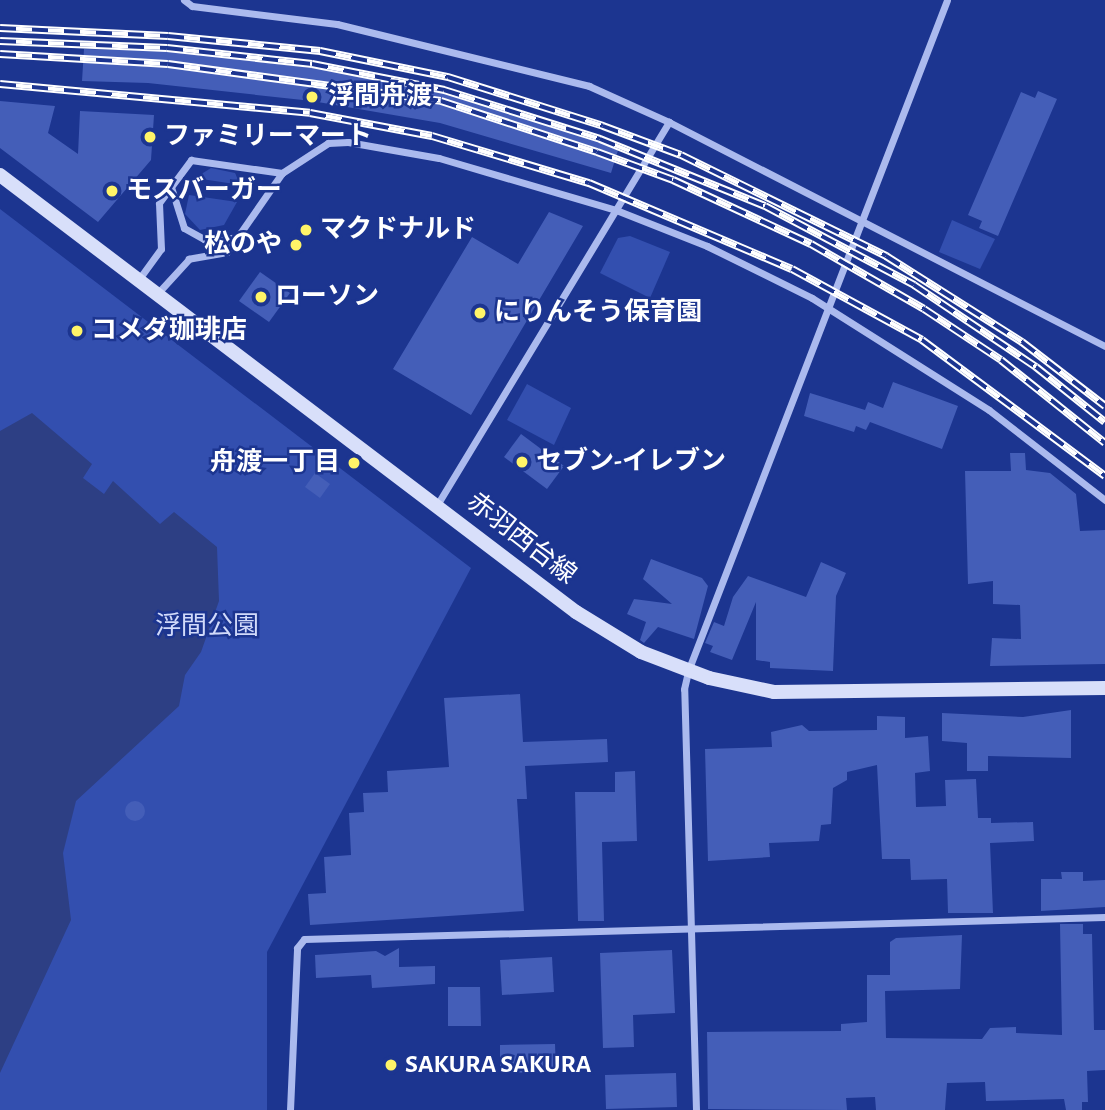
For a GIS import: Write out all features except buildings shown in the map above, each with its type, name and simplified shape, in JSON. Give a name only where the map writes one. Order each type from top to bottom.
[{"type":"main road","name":"赤羽西台線","points":[[0,175],[597,627],[688,671],[742,686],[806,694],[1105,688]]},
{"type":"street","points":[[184,0],[192,6],[337,24],[441,46],[589,86],[669,122],[1105,346]]},
{"type":"street","points":[[696,1110],[684,689],[688,671],[830,309],[947,0]]},
{"type":"street","points":[[437,505],[669,122]]},
{"type":"street","points":[[158,293],[180,264],[227,252],[282,173],[328,144],[348,142],[439,159],[616,210],[707,246],[830,309],[989,410],[1105,500]]},
{"type":"street","points":[[139,279],[161,249],[159,203],[191,160],[282,173]]},
{"type":"street","points":[[171,187],[184,229],[204,239],[237,238]]},
{"type":"street","points":[[289,1110],[297,948],[304,939],[1105,917]]},
{"type":"green space","points":[[211,168],[235,173],[241,185],[195,178]]},
{"type":"green space","points":[[189,195],[237,202],[224,225],[200,230],[185,214]]},
{"type":"green space","name":"浮間公園","points":[[0,209],[471,568],[267,952],[267,1110],[0,1110]]},
{"type":"green space","points":[[952,220],[995,239],[980,269],[939,252]]},
{"type":"green space","points":[[630,236],[670,252],[650,298],[600,273],[618,238]]},
{"type":"green space","points":[[527,384],[571,408],[554,445],[507,420]]},
{"type":"shaded area","points":[[32,413],[92,464],[83,478],[104,494],[113,481],[160,524],[174,512],[217,547],[219,601],[201,652],[185,675],[179,706],[76,801],[63,853],[71,920],[0,1073],[0,431]]},
{"type":"railway","points":[[0,28],[168,36],[320,51],[448,77],[603,126],[681,155],[886,256],[1022,342],[1105,406]]},
{"type":"railway","points":[[0,41],[167,48],[312,64],[444,90],[600,139],[765,206],[914,285],[1036,367],[1105,422]]},
{"type":"railway","points":[[0,54],[168,64],[441,101],[597,152],[673,180],[811,244],[924,309],[1001,360],[1105,443]]},
{"type":"railway","points":[[0,84],[310,113],[432,136],[589,183],[792,269],[922,340],[1105,476]]},
{"type":"place","name":"浮間舟渡","points":[[312,97]]},
{"type":"place","name":"ファミリーマート","points":[[150,137]]},
{"type":"place","name":"モスバーガー","points":[[112,191]]},
{"type":"place","name":"マクドナルド","points":[[306,230]]},
{"type":"place","name":"松のや","points":[[296,245]]},
{"type":"place","name":"ローソン","points":[[261,297]]},
{"type":"place","name":"にりんそう保育園","points":[[480,313]]},
{"type":"place","name":"コメダ珈琲店","points":[[77,331]]},
{"type":"place","name":"セブン-イレブン","points":[[522,462]]},
{"type":"place","name":"舟渡一丁目","points":[[354,463]]},
{"type":"place","name":"SAKURA SAKURA","points":[[391,1065]]}]
